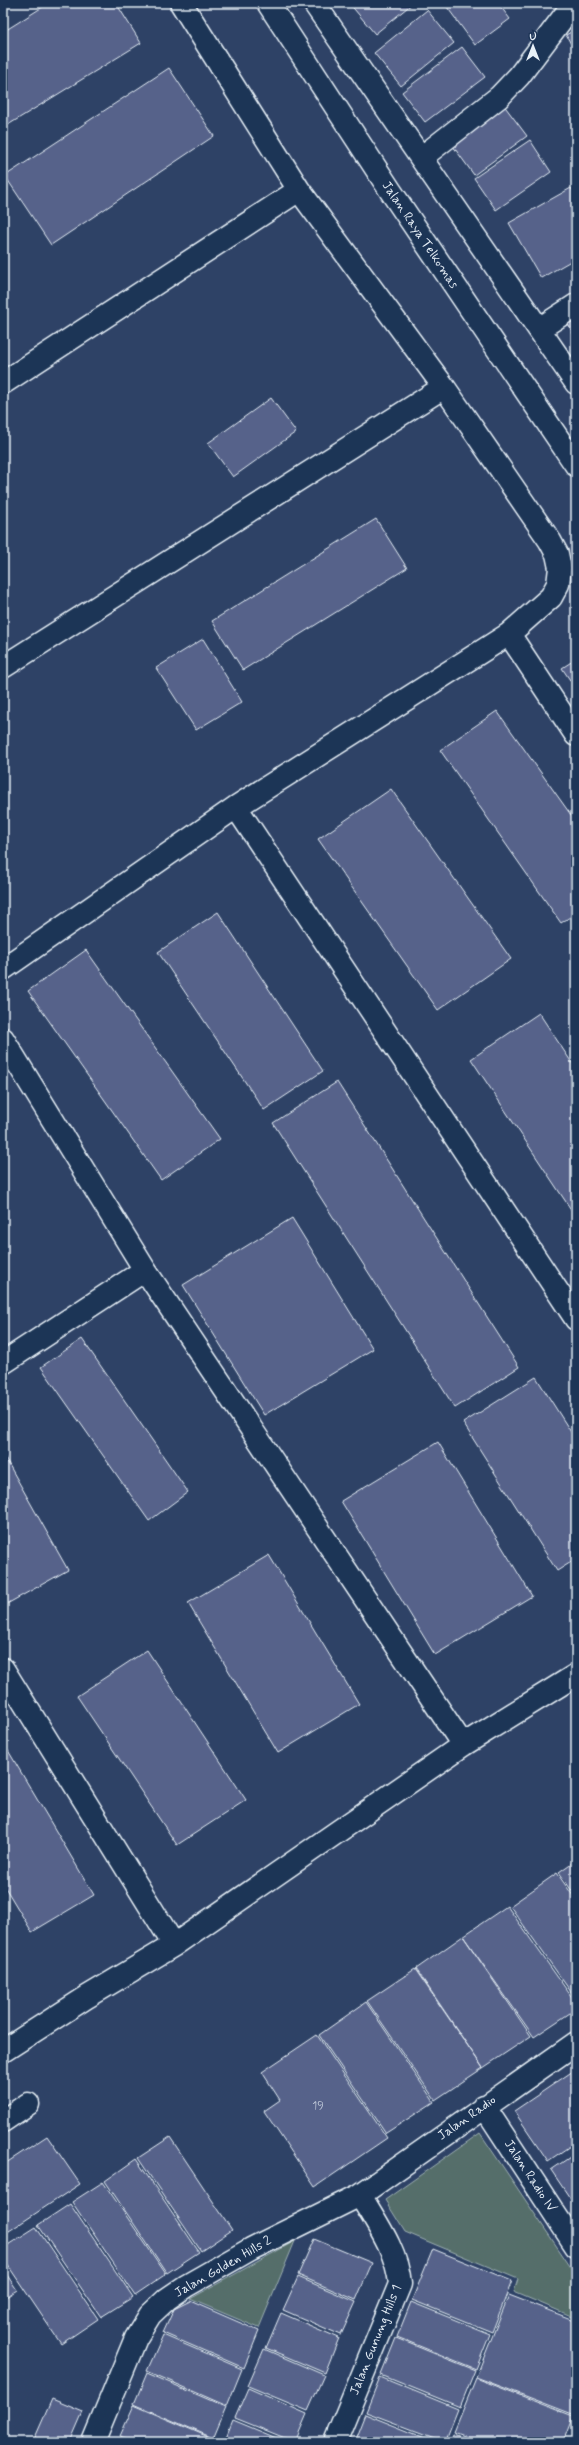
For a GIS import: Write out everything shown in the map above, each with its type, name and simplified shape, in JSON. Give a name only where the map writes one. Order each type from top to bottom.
[{"type":"street","points":[[3,969],[236,807],[509,634],[552,597],[558,584],[560,568],[557,554],[444,387],[299,190],[181,3]]},
{"type":"street","name":"Jalan Raya Telkomas","points":[[268,3],[394,196],[576,465]]},
{"type":"street","points":[[314,3],[576,383]]},
{"type":"street","points":[[421,158],[499,97],[519,76],[574,3]]},
{"type":"street","points":[[3,383],[299,190]]},
{"type":"street","points":[[539,329],[576,305]]},
{"type":"street","points":[[3,667],[444,387]]},
{"type":"street","points":[[509,634],[576,735]]},
{"type":"street","points":[[236,807],[576,1319]]},
{"type":"street","points":[[3,1039],[145,1270],[464,1745]]},
{"type":"street","points":[[3,1363],[145,1270]]},
{"type":"street","points":[[3,1669],[174,1945]]},
{"type":"street","points":[[3,2051],[87,1997],[174,1945],[464,1745],[576,1675]]},
{"type":"street","name":"Jalan Radio","points":[[360,2195],[484,2106],[576,2043]]},
{"type":"street","points":[[3,2121],[28,2104]]},
{"type":"street","name":"Jalan Radio IV","points":[[484,2106],[576,2246]]},
{"type":"street","name":"Jalan Golden Hills 2","points":[[93,2442],[136,2338],[150,2314],[167,2299],[192,2282],[251,2249],[360,2195]]},
{"type":"street","name":"Jalan Gunung Hills 1","points":[[335,2442],[400,2284],[399,2269],[393,2253],[360,2195]]},
{"type":"green space","points":[[480,2133],[576,2275],[576,2318],[514,2292],[518,2279],[405,2232],[385,2200]]},
{"type":"green space","points":[[295,2241],[259,2328],[190,2299]]},
{"type":"building","points":[[49,3],[116,3],[141,43],[3,128],[3,32]]},
{"type":"building","points":[[349,3],[413,3],[375,34]]},
{"type":"building","points":[[444,3],[498,3],[510,19],[475,45]]},
{"type":"building","points":[[427,10],[454,43],[401,86],[374,53]]},
{"type":"building","points":[[576,29],[576,53],[566,35]]},
{"type":"building","points":[[462,47],[485,77],[425,122],[402,92]]},
{"type":"building","points":[[169,68],[214,136],[51,245],[5,176]]},
{"type":"building","points":[[503,104],[527,136],[474,175],[450,142]]},
{"type":"building","points":[[530,140],[551,172],[496,210],[474,178]]},
{"type":"building","points":[[571,188],[576,196],[576,258],[541,278],[509,223]]},
{"type":"building","points":[[576,315],[576,339],[566,320]]},
{"type":"building","points":[[271,398],[296,432],[233,477],[208,443]]},
{"type":"building","points":[[376,519],[407,568],[243,670],[212,621]]},
{"type":"building","points":[[203,639],[242,702],[196,730],[156,668]]},
{"type":"building","points":[[576,659],[576,689],[562,668]]},
{"type":"building","points":[[497,711],[576,822],[576,913],[561,923],[440,750]]},
{"type":"building","points":[[391,789],[511,959],[438,1010],[318,839]]},
{"type":"building","points":[[218,912],[323,1071],[264,1110],[158,952]]},
{"type":"building","points":[[86,950],[220,1139],[161,1180],[28,991]]},
{"type":"building","points":[[539,1013],[576,1069],[576,1217],[471,1059]]},
{"type":"building","points":[[337,1082],[519,1367],[455,1408],[273,1123]]},
{"type":"building","points":[[292,1218],[373,1349],[264,1415],[183,1285]]},
{"type":"building","points":[[82,1339],[188,1492],[149,1521],[41,1367]]},
{"type":"building","points":[[536,1377],[576,1440],[576,1559],[557,1571],[463,1423]]},
{"type":"building","points":[[438,1442],[532,1596],[435,1655],[341,1501]]},
{"type":"building","points":[[3,1454],[68,1570],[5,1605],[3,1600]]},
{"type":"building","points":[[269,1555],[359,1704],[278,1753],[188,1603]]},
{"type":"building","points":[[147,1650],[246,1800],[177,1845],[77,1696]]},
{"type":"building","points":[[3,1742],[94,1895],[32,1932],[3,1884]]},
{"type":"building","points":[[576,1860],[576,1897],[559,1872]]},
{"type":"building","points":[[557,1873],[576,1900],[576,1999],[510,1906]]},
{"type":"building","points":[[507,1906],[576,2003],[576,2009],[534,2037],[463,1936]]},
{"type":"building","points":[[463,1936],[531,2036],[483,2068],[416,1969]]},
{"type":"building","points":[[415,1969],[483,2068],[435,2100],[367,2001]]},
{"type":"building","points":[[366,2002],[434,2102],[386,2133],[319,2035]]},
{"type":"building","points":[[317,2035],[387,2138],[315,2187],[264,2111],[280,2100],[262,2072]]},
{"type":"building","points":[[576,2069],[576,2142],[548,2161],[514,2111]]},
{"type":"building","points":[[47,2136],[80,2184],[3,2235],[3,2165]]},
{"type":"building","points":[[170,2137],[232,2230],[201,2251],[138,2158]]},
{"type":"building","points":[[576,2153],[576,2207],[551,2170]]},
{"type":"building","points":[[136,2159],[199,2252],[167,2273],[105,2181]]},
{"type":"building","points":[[103,2182],[166,2274],[135,2295],[72,2202]]},
{"type":"building","points":[[70,2204],[133,2297],[101,2317],[38,2225]]},
{"type":"building","points":[[36,2227],[98,2319],[61,2344],[3,2258],[3,2248]]},
{"type":"building","points":[[314,2239],[372,2263],[356,2300],[298,2275]]},
{"type":"building","points":[[433,2249],[512,2281],[492,2332],[412,2300]]},
{"type":"building","points":[[3,2269],[17,2290],[3,2299]]},
{"type":"building","points":[[298,2277],[356,2302],[341,2335],[283,2310]]},
{"type":"building","points":[[509,2295],[576,2321],[575,2415],[476,2377]]},
{"type":"building","points":[[190,2301],[259,2331],[244,2368],[163,2333],[174,2309]]},
{"type":"building","points":[[411,2302],[490,2334],[476,2369],[397,2337]]},
{"type":"building","points":[[281,2313],[339,2338],[325,2373],[266,2348]]},
{"type":"building","points":[[163,2335],[242,2369],[227,2406],[147,2371]]},
{"type":"building","points":[[396,2338],[475,2370],[460,2407],[381,2375]]},
{"type":"building","points":[[264,2349],[324,2375],[308,2411],[248,2386]]},
{"type":"building","points":[[147,2373],[226,2407],[213,2438],[134,2404]]},
{"type":"building","points":[[380,2377],[458,2409],[445,2442],[366,2412]]},
{"type":"building","points":[[476,2378],[573,2416],[563,2442],[480,2442],[454,2432]]},
{"type":"building","points":[[248,2388],[307,2414],[295,2442],[235,2418]]},
{"type":"building","points":[[52,2399],[83,2412],[70,2442],[33,2442]]},
{"type":"building","points":[[134,2405],[213,2439],[212,2442],[135,2442],[120,2436]]},
{"type":"building","points":[[365,2414],[435,2442],[354,2442]]},
{"type":"building","points":[[233,2420],[286,2442],[224,2442]]},
{"type":"building","points":[[453,2434],[474,2442],[450,2442]]}]
